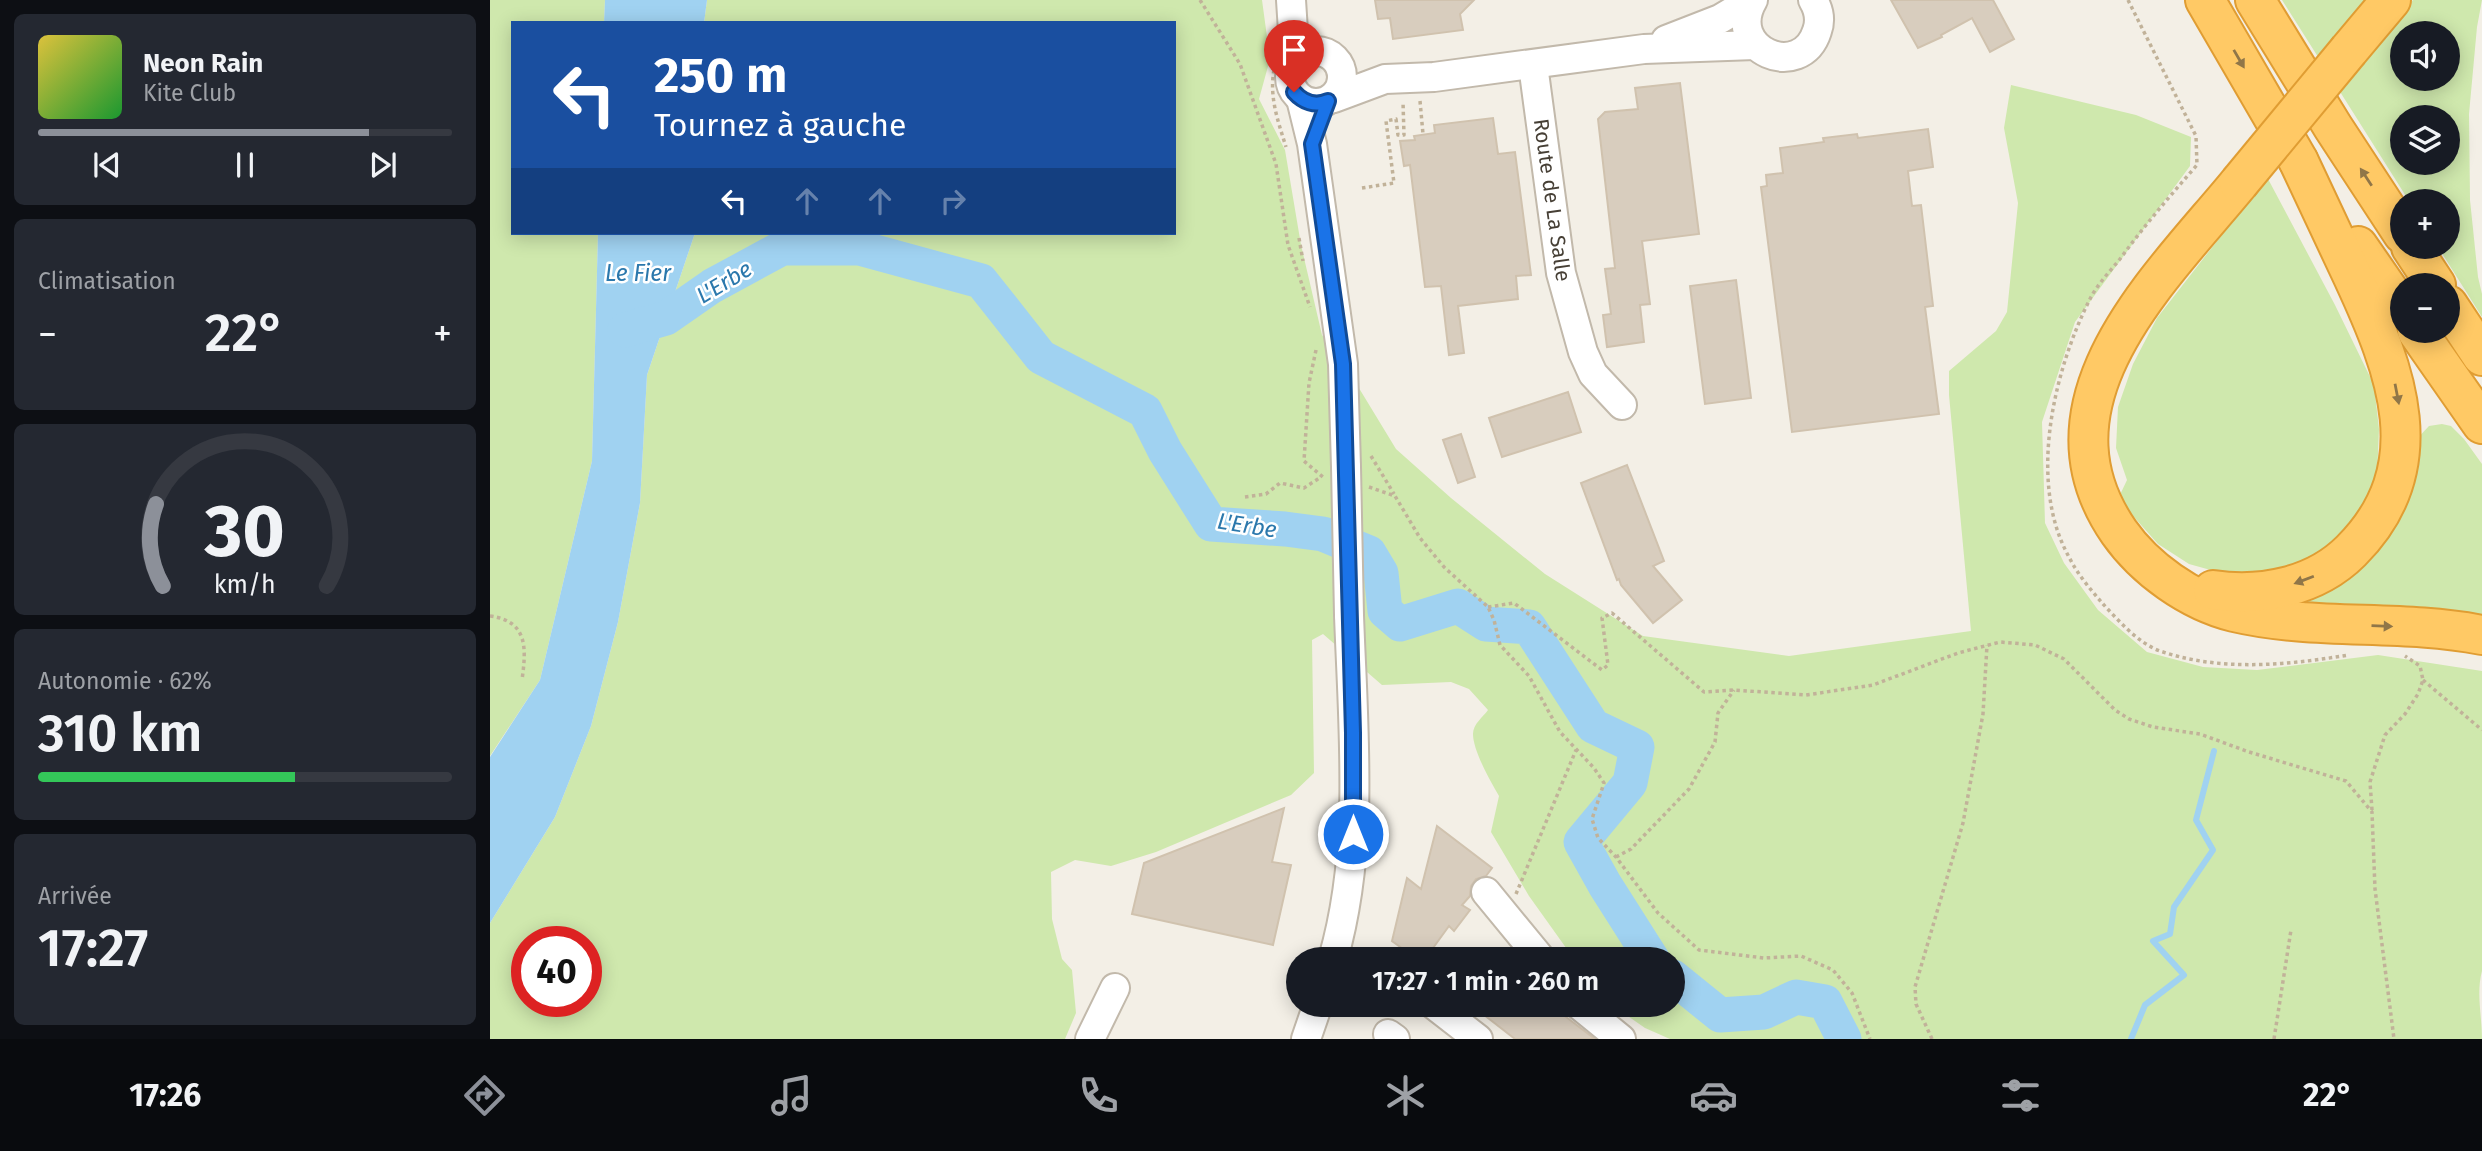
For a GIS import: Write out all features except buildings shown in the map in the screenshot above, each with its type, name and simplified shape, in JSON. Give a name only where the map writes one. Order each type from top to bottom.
[{"type":"highway","points":[[2205,0],[2299,162],[2390,292]]},
{"type":"highway","points":[[2255,0],[2390,214]]},
{"type":"highway","points":[[2391,0],[2135,313],[2108,357],[2093,397],[2089,455],[2099,498],[2126,541],[2155,569],[2201,600],[2252,615],[2304,622],[2417,627],[2482,635]]},
{"type":"highway","points":[[2155,569],[2182,581],[2221,591],[2265,591],[2295,584],[2323,572],[2344,558],[2374,525],[2391,492],[2399,465],[2401,440],[2399,402],[2393,374],[2376,329],[2299,162]]},
{"type":"highway","points":[[2460,322],[2482,356]]},
{"type":"highway","points":[[2425,343],[2482,424]]},
{"type":"street","points":[[1752,0],[1746,21],[1749,34],[1755,45],[1778,57],[1803,51],[1815,38],[1819,26],[1813,0]]},
{"type":"street","points":[[1644,48],[1720,19],[1752,0]]},
{"type":"street","points":[[1292,5],[1294,62],[1290,82],[1294,92],[1321,99],[1401,79],[1533,65],[1644,48],[1755,45]]},
{"type":"street","points":[[1292,5],[1327,55],[1340,67],[1343,78],[1340,89],[1321,99]]},
{"type":"street","points":[[1294,62],[1311,52],[1401,79]]},
{"type":"street","name":"Route de La Salle","points":[[1533,65],[1561,273],[1583,352],[1594,374],[1622,405]]},
{"type":"street","points":[[1321,99],[1312,144],[1358,467],[1349,615],[1353,859],[1336,947]]},
{"type":"street","points":[[1486,892],[1531,947]]},
{"type":"street","points":[[1090,1039],[1115,988]]},
{"type":"street","points":[[1306,1039],[1314,1017]]},
{"type":"street","points":[[1450,1017],[1478,1039]]},
{"type":"street","points":[[1594,1017],[1621,1039]]},
{"type":"path","points":[[1199,0],[1240,64],[1276,164],[1287,245],[1312,313]]},
{"type":"path","points":[[2128,0],[2196,136],[2197,165],[2155,213],[2092,295],[2063,367],[2049,431],[2048,480],[2056,525],[2068,556],[2088,587],[2137,637],[2158,650],[2194,660],[2263,665],[2349,654]]},
{"type":"path","points":[[1401,79],[1423,134]]},
{"type":"path","points":[[1362,188],[1394,183],[1386,121],[1396,119],[1398,135],[1404,135],[1401,79]]},
{"type":"path","points":[[1245,497],[1266,494],[1280,483],[1304,488],[1321,477],[1304,461],[1309,383],[1318,342]]},
{"type":"path","points":[[1358,467],[1395,496],[1420,538],[1444,567],[1488,607],[1500,645],[1529,676],[1560,732],[1594,768],[1604,783],[1592,819],[1598,838],[1616,857],[1658,913],[1699,950],[1764,958],[1801,956],[1833,970],[1852,993],[1870,1039]]},
{"type":"path","points":[[1358,467],[1395,496]]},
{"type":"path","points":[[1488,607],[1514,603],[1602,670],[1608,665],[1602,618],[1612,613],[1704,692],[1734,690],[1806,695],[1873,685],[1958,653],[2000,642],[2035,645],[2064,659],[2115,710],[2129,719],[2153,727],[2200,734],[2249,752],[2346,781],[2372,812]]},
{"type":"path","points":[[490,616],[499,617],[518,630],[526,648],[522,680]]},
{"type":"path","points":[[1932,1039],[1916,1004],[1915,987],[1963,823],[1983,714],[1987,645]]},
{"type":"path","points":[[2394,1039],[2375,889],[2370,782],[2385,735],[2405,714],[2418,694],[2423,680],[2420,666],[2405,655],[2395,653]]},
{"type":"path","points":[[2423,680],[2482,730]]},
{"type":"path","points":[[1616,857],[1631,849],[1689,789],[1714,742],[1718,713],[1734,690]]},
{"type":"path","points":[[1506,917],[1576,750]]},
{"type":"path","points":[[2274,1039],[2291,930]]},
{"type":"green space","points":[[490,0],[605,0],[604,21],[511,21],[511,235],[598,235],[592,461],[540,680],[490,756]]},
{"type":"green space","points":[[707,0],[1262,0],[1270,59],[1259,99],[1285,150],[1301,245],[1322,335],[1351,375],[1396,449],[1451,498],[1545,574],[1643,636],[1789,656],[1971,631],[1949,371],[1996,331],[2007,312],[2018,203],[2004,128],[2011,85],[2136,115],[2191,137],[2190,166],[2075,322],[2042,422],[2045,523],[2064,563],[2098,610],[2147,652],[2203,667],[2257,670],[2378,655],[2482,671],[2482,971],[2479,996],[2482,1039],[1670,1039],[1645,1028],[1629,1017],[1685,1017],[1685,947],[1565,947],[1529,896],[1491,832],[1499,796],[1479,757],[1473,734],[1476,724],[1488,710],[1469,689],[1451,682],[1382,685],[1323,634],[1312,640],[1314,773],[1291,795],[1156,852],[1111,866],[1075,860],[1051,872],[1052,919],[1062,959],[1072,970],[1076,1013],[1065,1039],[490,1039],[490,923],[555,817],[591,726],[618,622],[640,503],[647,375],[694,235],[1176,235],[1176,21],[704,21]]},
{"type":"green space","points":[[2282,0],[2369,0],[2357,65],[2390,27],[2390,91],[2460,91],[2460,21],[2395,21],[2413,0],[2482,0],[2469,114],[2470,200],[2482,294],[2482,317],[2460,282],[2460,273],[2454,273],[2446,259],[2460,259],[2460,189],[2401,189],[2393,175],[2460,175],[2460,105],[2390,105],[2390,171]]},
{"type":"green space","points":[[2267,177],[2374,385],[2379,429],[2377,477],[2355,522],[2316,559],[2286,570],[2225,574],[2189,564],[2158,544],[2118,499],[2127,480],[2116,448],[2118,407],[2133,364],[2157,318]]},
{"type":"green space","points":[[2429,426],[2451,426],[2464,439],[2482,464],[2482,625],[2256,601],[2296,594],[2412,444]]},
{"type":"water","points":[[605,0],[707,0],[704,21],[604,21]]},
{"type":"water","name":"Le Fier","points":[[598,235],[694,235],[647,375],[640,503],[618,622],[591,726],[555,817],[490,923],[490,757],[540,680],[592,461]]},
{"type":"waterway","name":"L'Erbe","points":[[625,330],[666,318],[712,286],[782,248],[860,248],[981,281],[1041,357],[1145,411],[1165,451],[1211,524],[1323,534],[1369,553],[1381,573],[1385,611],[1400,624],[1458,606],[1486,624],[1529,627],[1593,726],[1637,747],[1630,783],[1581,842],[1644,947]]},
{"type":"waterway","points":[[2131,1039],[2145,1005],[2184,975],[2153,941],[2170,934],[2174,907],[2213,850],[2196,820],[2214,751]]},
{"type":"waterway","name":"L'Erbe","points":[[1685,987],[1720,1015],[1764,1012],[1796,997],[1825,1002],[1844,1039]]},
{"type":"route","points":[[1294,92],[1312,104],[1328,101],[1312,144],[1343,364],[1353,733],[1353,834]]}]
